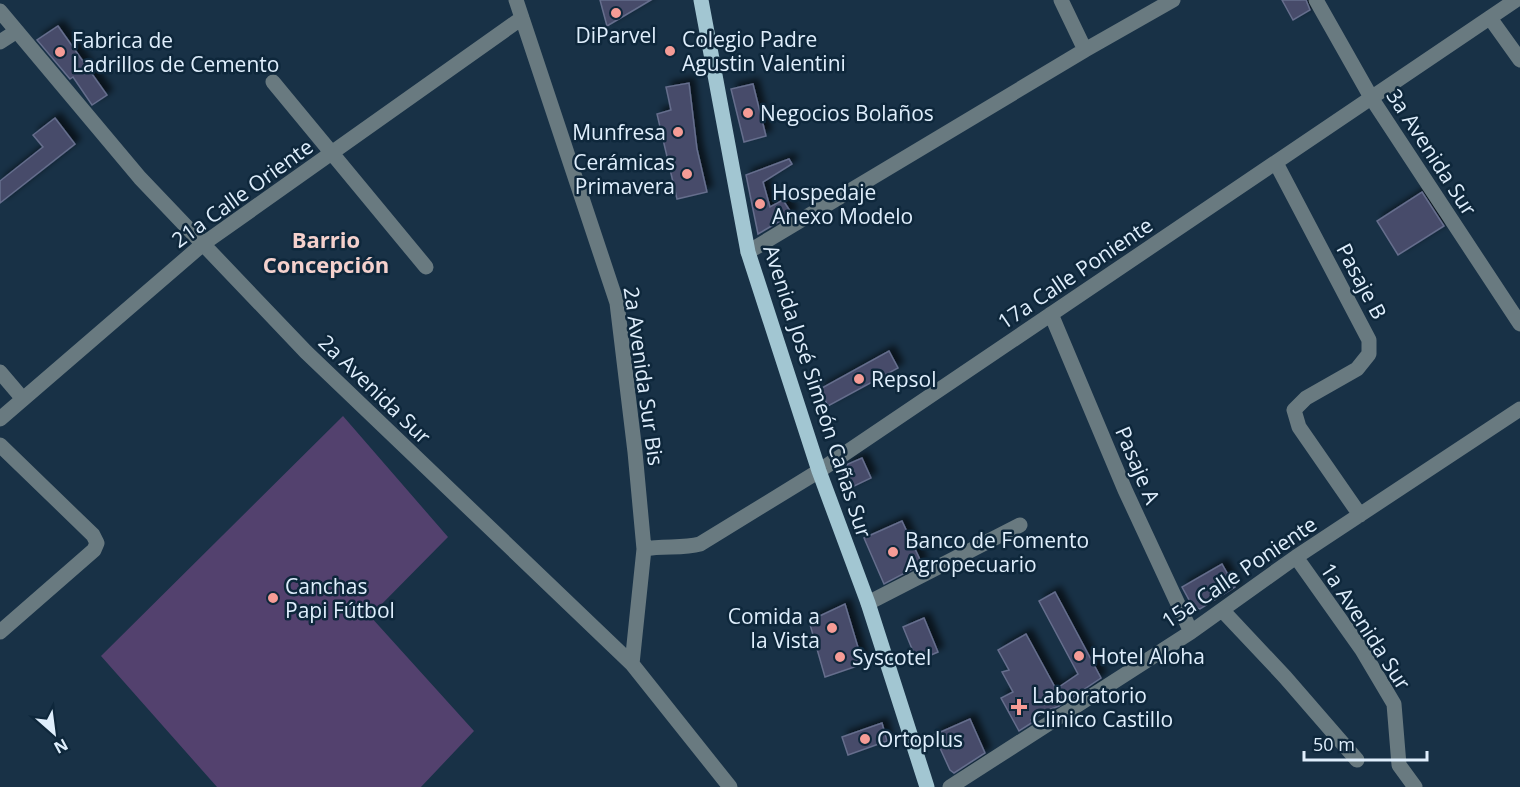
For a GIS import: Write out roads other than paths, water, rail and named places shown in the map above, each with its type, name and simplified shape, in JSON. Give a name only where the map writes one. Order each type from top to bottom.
[{"type":"main road","name":"Avenida José Simeón Cañas Sur","points":[[701,0],[748,252],[819,471],[868,603],[927,787]]},
{"type":"street","name":"2a Avenida Sur Bis","points":[[516,0],[616,303],[635,452],[644,549],[632,664]]},
{"type":"street","points":[[1061,0],[1085,50]]},
{"type":"street","points":[[748,252],[1085,50],[1173,0]]},
{"type":"street","name":"3a Avenida Sur","points":[[1316,0],[1372,99],[1520,324]]},
{"type":"street","name":"17a Calle Poniente","points":[[644,549],[662,545],[688,547],[700,544],[819,471],[1516,0]]},
{"type":"street","name":"2a Avenida Sur","points":[[0,11],[140,178],[306,352],[632,664],[730,787]]},
{"type":"street","name":"21a Calle Oriente","points":[[0,419],[203,244],[522,18]]},
{"type":"street","points":[[1490,18],[1520,60]]},
{"type":"street","points":[[0,42],[17,32]]},
{"type":"street","points":[[273,82],[426,267]]},
{"type":"street","name":"Pasaje B","points":[[1276,163],[1369,340],[1369,354],[1357,369],[1306,398],[1294,410],[1299,427],[1360,515]]},
{"type":"street","name":"Pasaje A","points":[[1051,314],[1125,490],[1191,632]]},
{"type":"street","points":[[0,372],[23,399]]},
{"type":"street","name":"15a Calle Poniente","points":[[950,787],[1191,632],[1296,557],[1520,409]]},
{"type":"street","points":[[0,445],[93,536],[97,543],[94,550],[0,632]]},
{"type":"street","points":[[868,603],[1020,525]]},
{"type":"street","name":"1a Avenida Sur","points":[[1296,557],[1362,650],[1394,704],[1399,765],[1415,787]]},
{"type":"street","points":[[1222,610],[1286,677],[1357,760]]},
{"type":"place","name":"DiParvel","points":[[616,13]]},
{"type":"place","name":"Colegio Padre Agustin Valentini","points":[[670,51]]},
{"type":"place","name":"Fabrica de Ladrillos de Cemento","points":[[60,52]]},
{"type":"place","name":"Negocios Bolaños","points":[[748,113]]},
{"type":"place","name":"Munfresa","points":[[678,132]]},
{"type":"place","name":"Cerámicas Primavera","points":[[687,174]]},
{"type":"place","name":"Hospedaje Anexo Modelo","points":[[760,204]]},
{"type":"place","name":"Repsol","points":[[859,379]]},
{"type":"place","name":"Banco de Fomento Agropecuario","points":[[893,552]]},
{"type":"place","name":"Canchas Papi Fútbol","points":[[273,598]]},
{"type":"place","name":"Comida a la Vista","points":[[832,628]]},
{"type":"place","name":"Hotel Aloha","points":[[1079,656]]},
{"type":"place","name":"Syscotel","points":[[840,657]]},
{"type":"place","name":"Laboratorio Clinico Castillo","points":[[1019,707]]},
{"type":"place","name":"Ortoplus","points":[[865,739]]},
{"type":"district","name":"Barrio Concepción","points":[[326,252]]}]
